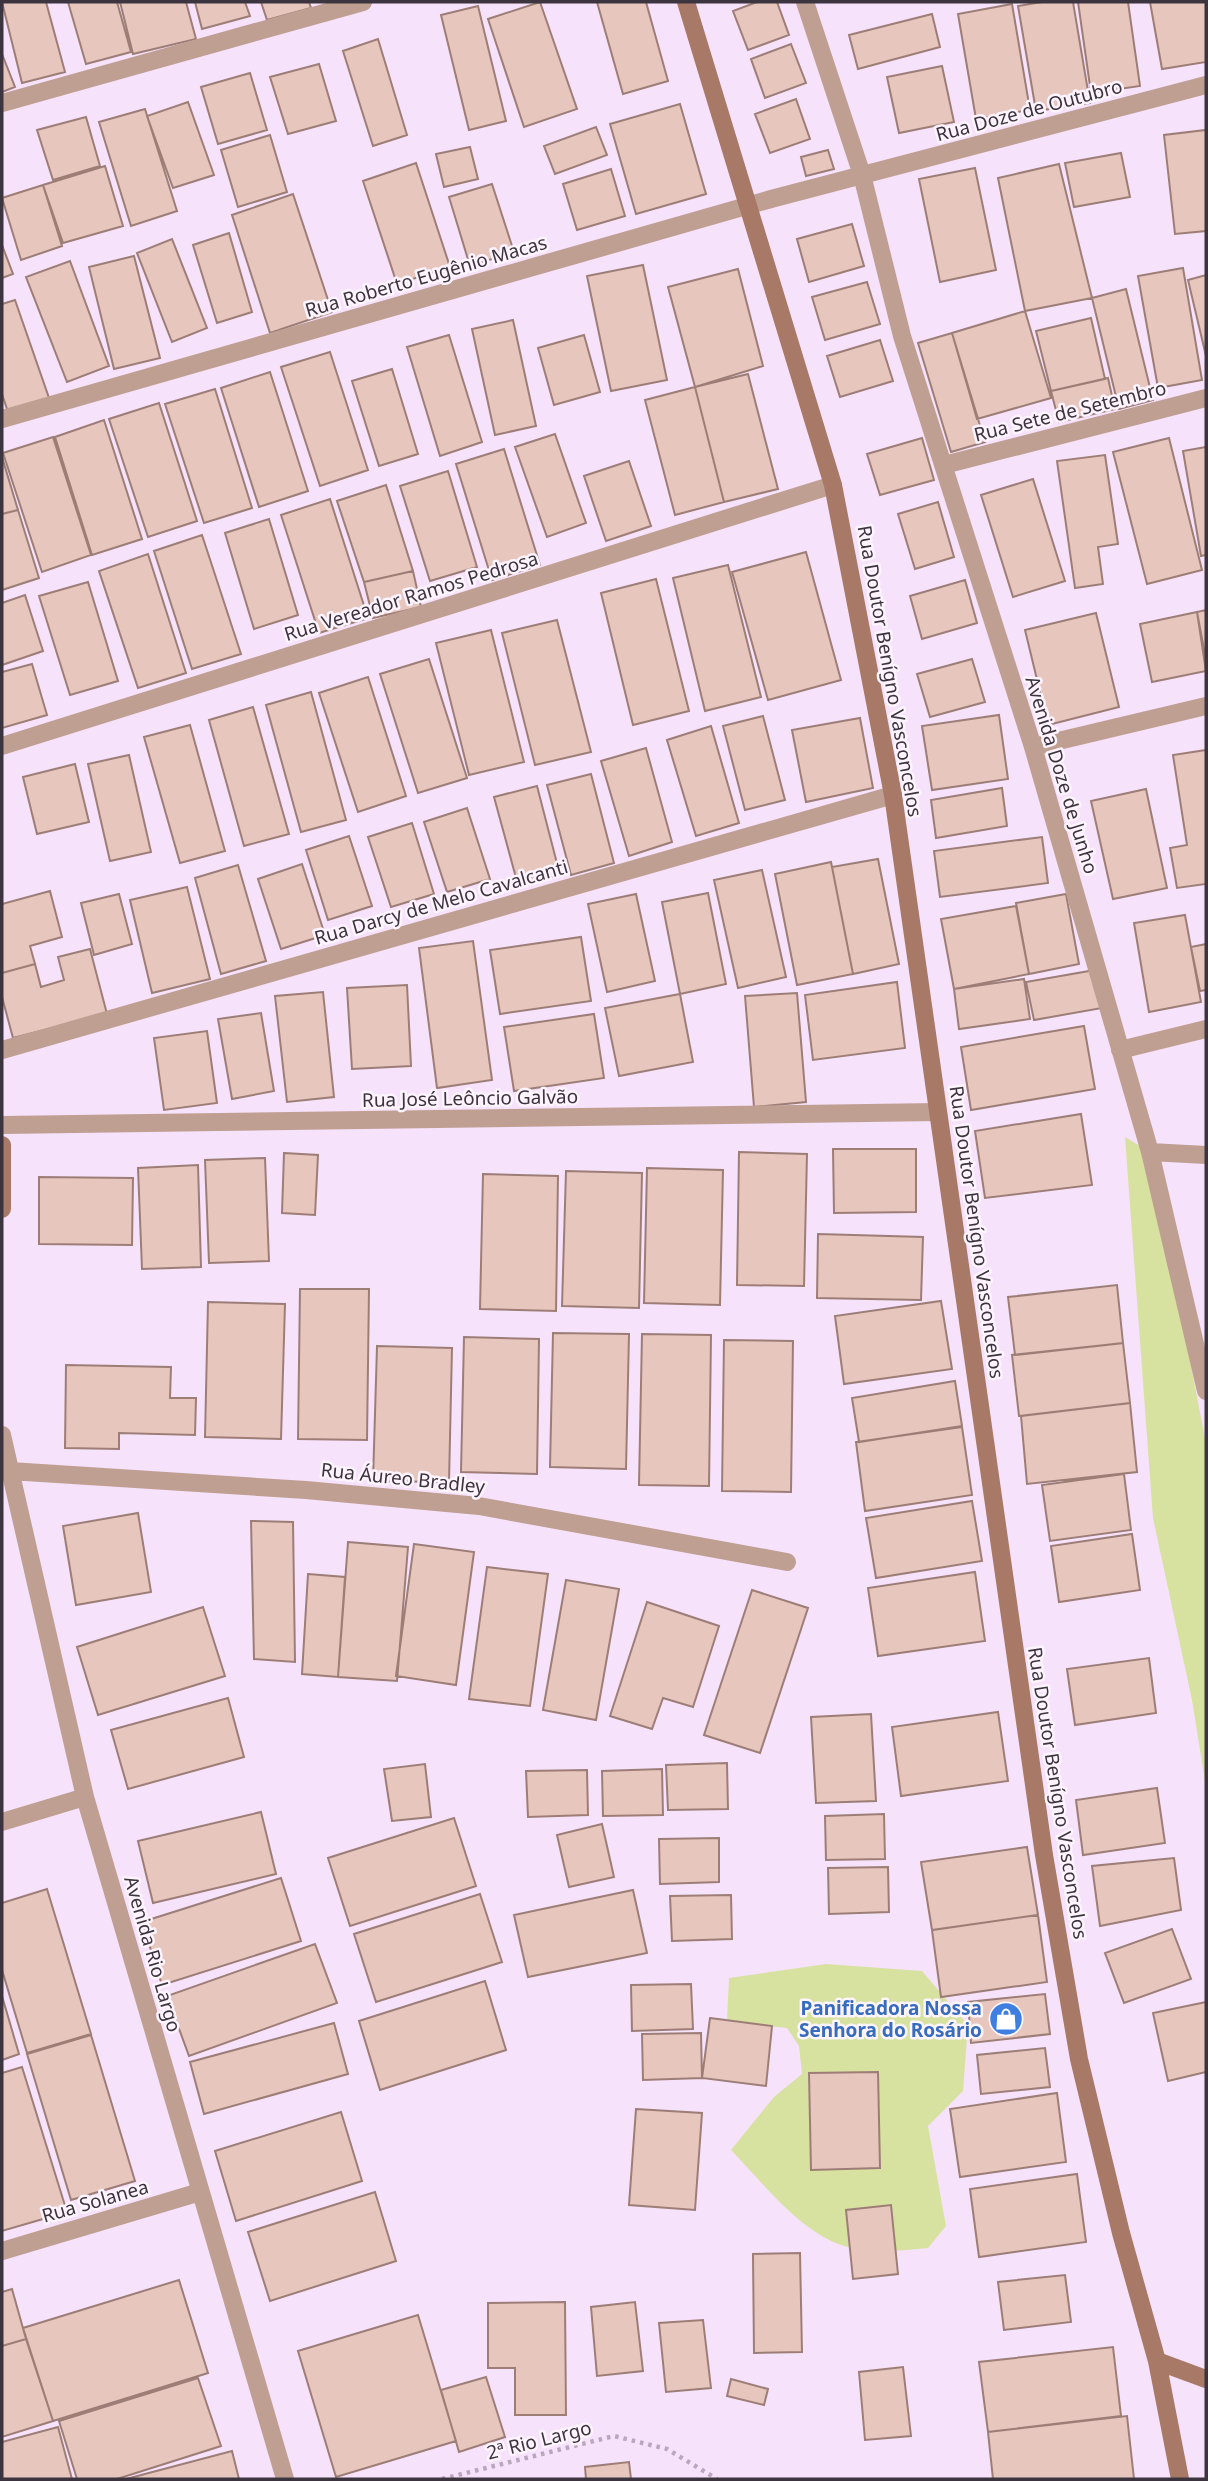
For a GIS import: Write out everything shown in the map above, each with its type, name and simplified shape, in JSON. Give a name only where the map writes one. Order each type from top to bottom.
[{"type":"main road","name":"Rua Doutor Benígno Vasconcelos","points":[[686,2],[833,485],[893,795],[1042,1841],[1079,2059],[1121,2233],[1157,2361],[1180,2479]]},
{"type":"main road","points":[[2,1146],[2,1209]]},
{"type":"main road","points":[[1157,2361],[1206,2379]]},
{"type":"street","points":[[2,103],[363,2]]},
{"type":"street","name":"Avenida Doze de Junho","points":[[805,2],[862,175],[902,336],[1033,747],[1150,1152],[1206,1391]]},
{"type":"street","name":"Rua Doze de Outubro","points":[[862,175],[1206,85]]},
{"type":"street","name":"Rua Roberto Eugênio Macas","points":[[2,419],[862,175]]},
{"type":"street","name":"Rua Sete de Setembro","points":[[944,465],[1206,398]]},
{"type":"street","name":"Rua Vereador Ramos Pedrosa","points":[[2,746],[833,485]]},
{"type":"street","points":[[1033,747],[1206,706]]},
{"type":"street","name":"Rua Darcy de Melo Cavalcanti","points":[[2,1050],[893,795]]},
{"type":"street","points":[[1120,1050],[1206,1029]]},
{"type":"street","name":"Rua José Leôncio Galvão","points":[[2,1125],[938,1112]]},
{"type":"street","points":[[1150,1152],[1206,1155]]},
{"type":"street","name":"Avenida Rio Largo","points":[[2,1435],[85,1797],[285,2479]]},
{"type":"street","name":"Rua Áureo Bradley","points":[[10,1471],[292,1489],[479,1506],[787,1562]]},
{"type":"street","points":[[2,1822],[85,1797]]},
{"type":"street","name":"Rua Solanea","points":[[2,2251],[200,2192]]},
{"type":"path","name":"2ª Rio Largo","points":[[442,2479],[614,2435],[667,2449],[717,2479]]},
{"type":"green space","points":[[1125,1137],[1150,1152],[1206,1444],[1206,1787],[1192,1700],[1153,1518]]},
{"type":"green space","points":[[826,1964],[922,1971],[968,2025],[963,2091],[928,2126],[946,2226],[928,2248],[866,2250],[831,2241],[790,2212],[731,2150],[774,2097],[802,2074],[799,2046],[787,2028],[727,2022],[729,1978]]},
{"type":"building","points":[[2,2],[46,2],[65,72],[22,83]]},
{"type":"building","points":[[68,2],[117,2],[131,52],[86,64]]},
{"type":"building","points":[[120,2],[186,2],[196,39],[133,54]]},
{"type":"building","points":[[195,2],[245,2],[250,16],[202,29]]},
{"type":"building","points":[[261,2],[309,2],[311,8],[267,20]]},
{"type":"building","points":[[540,2],[577,109],[524,127],[488,19]]},
{"type":"building","points":[[597,2],[646,2],[668,81],[623,94]]},
{"type":"building","points":[[757,2],[777,2],[789,35],[748,50],[733,11]]},
{"type":"building","points":[[1042,2],[1073,2],[1090,103],[1036,111],[1018,6]]},
{"type":"building","points":[[1078,2],[1128,2],[1140,86],[1091,93]]},
{"type":"building","points":[[1150,2],[1206,2],[1206,62],[1162,69]]},
{"type":"building","points":[[1012,4],[1030,110],[976,119],[958,14]]},
{"type":"building","points":[[478,6],[506,121],[469,130],[441,15]]},
{"type":"building","points":[[932,14],[940,47],[858,69],[849,35]]},
{"type":"building","points":[[378,39],[407,135],[373,146],[343,51]]},
{"type":"building","points":[[791,44],[806,83],[765,98],[751,59]]},
{"type":"building","points":[[2,54],[15,87],[2,92]]},
{"type":"building","points":[[319,64],[336,121],[288,134],[270,77]]},
{"type":"building","points":[[942,66],[954,122],[899,133],[887,77]]},
{"type":"building","points":[[250,73],[267,130],[218,144],[201,87]]},
{"type":"building","points":[[796,99],[810,139],[770,153],[755,114]]},
{"type":"building","points":[[188,102],[214,175],[173,188],[147,116]]},
{"type":"building","points":[[680,104],[706,194],[636,214],[610,124]]},
{"type":"building","points":[[145,109],[177,211],[131,226],[99,122]]},
{"type":"building","points":[[86,117],[100,166],[53,180],[37,130]]},
{"type":"building","points":[[596,127],[607,155],[555,174],[544,146]]},
{"type":"building","points":[[1206,130],[1206,231],[1175,234],[1164,135]]},
{"type":"building","points":[[270,135],[287,192],[238,207],[221,150]]},
{"type":"building","points":[[470,147],[478,179],[444,187],[436,154]]},
{"type":"building","points":[[828,150],[834,169],[806,176],[801,157]]},
{"type":"building","points":[[1121,153],[1130,197],[1074,207],[1065,163]]},
{"type":"building","points":[[416,163],[450,267],[397,284],[363,181]]},
{"type":"building","points":[[1059,164],[1092,298],[1025,311],[998,178]]},
{"type":"building","points":[[105,166],[123,226],[63,243],[43,185]]},
{"type":"building","points":[[975,168],[996,270],[940,282],[919,179]]},
{"type":"building","points":[[611,169],[625,216],[577,230],[563,184]]},
{"type":"building","points":[[492,184],[514,252],[470,266],[449,197]]},
{"type":"building","points":[[43,185],[62,246],[21,260],[2,198]]},
{"type":"building","points":[[293,194],[332,312],[270,333],[232,215]]},
{"type":"building","points":[[852,224],[864,266],[809,282],[797,239]]},
{"type":"building","points":[[229,233],[252,312],[217,323],[193,245]]},
{"type":"building","points":[[172,239],[207,328],[172,342],[137,253]]},
{"type":"building","points":[[2,245],[13,274],[2,278]]},
{"type":"building","points":[[134,256],[160,358],[114,369],[89,267]]},
{"type":"building","points":[[70,261],[109,366],[67,382],[26,277]]},
{"type":"building","points":[[643,265],[667,380],[611,391],[587,276]]},
{"type":"building","points":[[1183,268],[1202,380],[1158,388],[1138,276]]},
{"type":"building","points":[[738,269],[763,366],[695,387],[668,287]]},
{"type":"building","points":[[1206,275],[1206,356],[1188,280]]},
{"type":"building","points":[[867,282],[880,324],[825,340],[812,297]]},
{"type":"building","points":[[1126,289],[1153,400],[1119,409],[1092,298]]},
{"type":"building","points":[[15,300],[49,398],[8,412],[2,394],[2,304]]},
{"type":"building","points":[[1025,311],[1051,398],[977,419],[952,333]]},
{"type":"building","points":[[1091,318],[1105,379],[1051,391],[1036,331]]},
{"type":"building","points":[[513,320],[536,426],[495,435],[472,329]]},
{"type":"building","points":[[952,333],[985,442],[951,452],[918,343]]},
{"type":"building","points":[[449,335],[482,442],[440,456],[407,347]]},
{"type":"building","points":[[584,335],[600,392],[554,405],[538,348]]},
{"type":"building","points":[[880,340],[893,381],[840,397],[827,356]]},
{"type":"building","points":[[330,352],[368,470],[320,486],[281,367]]},
{"type":"building","points":[[392,369],[418,454],[379,466],[352,381]]},
{"type":"building","points":[[270,372],[308,491],[259,507],[221,388]]},
{"type":"building","points":[[748,374],[778,489],[724,502],[695,387]]},
{"type":"building","points":[[1108,378],[1115,409],[1059,422],[1051,391]]},
{"type":"building","points":[[695,387],[724,502],[675,515],[645,400]]},
{"type":"building","points":[[215,389],[252,508],[204,523],[165,404]]},
{"type":"building","points":[[159,403],[197,521],[148,537],[109,419]]},
{"type":"building","points":[[104,420],[142,539],[92,555],[55,437]]},
{"type":"building","points":[[555,434],[586,523],[547,537],[515,447]]},
{"type":"building","points":[[53,437],[91,555],[42,572],[3,453]]},
{"type":"building","points":[[922,438],[934,480],[880,495],[867,454]]},
{"type":"building","points":[[1169,438],[1202,570],[1147,584],[1113,452]]},
{"type":"building","points":[[1206,447],[1206,555],[1201,556],[1183,451]]},
{"type":"building","points":[[504,449],[540,565],[492,580],[456,464]]},
{"type":"building","points":[[1105,455],[1118,544],[1098,547],[1103,584],[1075,588],[1057,461]]},
{"type":"building","points":[[2,457],[18,510],[2,514]]},
{"type":"building","points":[[629,461],[651,526],[606,541],[584,476]]},
{"type":"building","points":[[448,471],[477,567],[430,581],[400,486]]},
{"type":"building","points":[[1033,479],[1065,581],[1013,597],[981,495]]},
{"type":"building","points":[[386,485],[413,571],[364,582],[337,501]]},
{"type":"building","points":[[330,499],[368,618],[319,633],[281,515]]},
{"type":"building","points":[[938,502],[954,557],[915,569],[898,514]]},
{"type":"building","points":[[18,510],[39,578],[2,590],[2,514]]},
{"type":"building","points":[[269,519],[298,615],[254,629],[225,533]]},
{"type":"building","points":[[202,535],[241,654],[192,669],[154,551]]},
{"type":"building","points":[[806,552],[841,680],[768,700],[732,572]]},
{"type":"building","points":[[148,554],[186,673],[138,688],[99,571]]},
{"type":"building","points":[[728,565],[761,697],[705,711],[673,578]]},
{"type":"building","points":[[413,571],[421,607],[373,618],[364,582]]},
{"type":"building","points":[[656,579],[689,711],[633,725],[601,593]]},
{"type":"building","points":[[965,580],[977,623],[922,639],[910,596]]},
{"type":"building","points":[[88,582],[118,681],[70,695],[39,596]]},
{"type":"building","points":[[25,595],[43,651],[2,665],[2,603]]},
{"type":"building","points":[[1206,610],[1206,660],[1197,612]]},
{"type":"building","points":[[1197,612],[1206,671],[1152,682],[1140,624]]},
{"type":"building","points":[[1096,613],[1119,707],[1048,725],[1025,630]]},
{"type":"building","points":[[557,620],[591,752],[535,765],[502,633]]},
{"type":"building","points":[[491,630],[524,762],[469,775],[436,643]]},
{"type":"building","points":[[429,659],[467,778],[418,793],[380,674]]},
{"type":"building","points":[[972,659],[985,702],[930,717],[917,674]]},
{"type":"building","points":[[32,664],[47,715],[2,728],[2,672]]},
{"type":"building","points":[[368,677],[406,796],[358,812],[319,693]]},
{"type":"building","points":[[311,692],[346,820],[301,832],[266,705]]},
{"type":"building","points":[[253,707],[289,834],[244,846],[209,720]]},
{"type":"building","points":[[999,715],[1008,779],[932,790],[922,726]]},
{"type":"building","points":[[763,716],[785,800],[745,810],[723,726]]},
{"type":"building","points":[[860,718],[873,788],[806,802],[792,730]]},
{"type":"building","points":[[190,725],[225,851],[180,863],[144,737]]},
{"type":"building","points":[[711,726],[739,823],[696,836],[667,740]]},
{"type":"building","points":[[646,748],[672,842],[629,856],[601,761]]},
{"type":"building","points":[[1206,750],[1206,884],[1177,888],[1170,848],[1187,845],[1173,755]]},
{"type":"building","points":[[129,755],[151,852],[110,861],[88,764]]},
{"type":"building","points":[[75,764],[89,822],[37,834],[23,777]]},
{"type":"building","points":[[591,774],[614,863],[571,875],[547,785]]},
{"type":"building","points":[[537,786],[560,875],[518,885],[494,797]]},
{"type":"building","points":[[1002,788],[1007,826],[936,838],[931,800]]},
{"type":"building","points":[[1146,789],[1167,888],[1113,899],[1091,801]]},
{"type":"building","points":[[467,808],[490,879],[447,892],[424,822]]},
{"type":"building","points":[[412,823],[434,894],[391,907],[368,837]]},
{"type":"building","points":[[349,836],[372,906],[328,920],[306,850]]},
{"type":"building","points":[[1042,837],[1048,883],[940,897],[934,851]]},
{"type":"building","points":[[878,859],[899,964],[853,974],[832,867]]},
{"type":"building","points":[[831,862],[853,974],[797,985],[775,874]]},
{"type":"building","points":[[302,864],[325,935],[281,949],[258,879]]},
{"type":"building","points":[[238,865],[266,961],[221,974],[195,878]]},
{"type":"building","points":[[762,870],[786,977],[738,988],[714,880]]},
{"type":"building","points":[[187,887],[210,979],[152,993],[130,900]]},
{"type":"building","points":[[50,891],[62,937],[30,946],[35,964],[2,973],[2,904]]},
{"type":"building","points":[[708,893],[726,984],[680,994],[662,902]]},
{"type":"building","points":[[119,894],[132,944],[94,955],[81,903]]},
{"type":"building","points":[[636,894],[655,981],[607,992],[588,904]]},
{"type":"building","points":[[1066,894],[1079,964],[1029,974],[1016,903]]},
{"type":"building","points":[[1016,906],[1029,974],[954,989],[941,919]]},
{"type":"building","points":[[1185,915],[1201,1002],[1149,1012],[1134,923]]},
{"type":"building","points":[[581,937],[591,1001],[500,1014],[490,950]]},
{"type":"building","points":[[473,941],[492,1080],[437,1088],[419,948]]},
{"type":"building","points":[[1206,944],[1206,990],[1200,991],[1191,947]]},
{"type":"building","points":[[90,949],[107,1014],[13,1038],[2,997],[2,973],[35,964],[41,987],[64,980],[58,957]]},
{"type":"building","points":[[1095,970],[1102,1008],[1034,1020],[1026,982]]},
{"type":"building","points":[[1024,979],[1030,1019],[959,1029],[954,989]]},
{"type":"building","points":[[897,982],[905,1048],[813,1060],[805,995]]},
{"type":"building","points":[[407,985],[411,1066],[352,1069],[347,988]]},
{"type":"building","points":[[323,992],[334,1097],[287,1102],[275,996]]},
{"type":"building","points":[[797,993],[806,1102],[754,1107],[745,996]]},
{"type":"building","points":[[680,994],[693,1062],[619,1076],[605,1008]]},
{"type":"building","points":[[261,1013],[274,1091],[232,1099],[218,1019]]},
{"type":"building","points":[[594,1014],[604,1078],[514,1091],[504,1027]]},
{"type":"building","points":[[1084,1026],[1095,1089],[971,1110],[961,1047]]},
{"type":"building","points":[[207,1031],[217,1103],[164,1110],[154,1038]]},
{"type":"building","points":[[1081,1114],[1092,1185],[985,1198],[975,1131]]},
{"type":"building","points":[[833,1149],[916,1149],[916,1212],[834,1213]]},
{"type":"building","points":[[739,1152],[807,1154],[804,1286],[737,1285]]},
{"type":"building","points":[[284,1153],[318,1155],[315,1215],[282,1213]]},
{"type":"building","points":[[265,1158],[269,1261],[209,1263],[205,1160]]},
{"type":"building","points":[[198,1165],[201,1267],[142,1269],[138,1168]]},
{"type":"building","points":[[647,1168],[723,1170],[720,1305],[644,1303]]},
{"type":"building","points":[[566,1171],[642,1173],[639,1308],[562,1306]]},
{"type":"building","points":[[483,1174],[558,1176],[556,1311],[480,1309]]},
{"type":"building","points":[[39,1177],[133,1178],[132,1245],[39,1244]]},
{"type":"building","points":[[818,1234],[923,1237],[921,1300],[817,1298]]},
{"type":"building","points":[[1117,1285],[1123,1343],[1015,1355],[1008,1297]]},
{"type":"building","points":[[300,1289],[369,1289],[367,1440],[298,1439]]},
{"type":"building","points":[[941,1301],[952,1369],[844,1384],[835,1316]]},
{"type":"building","points":[[208,1302],[285,1304],[281,1439],[205,1437]]},
{"type":"building","points":[[553,1333],[629,1334],[626,1469],[550,1467]]},
{"type":"building","points":[[642,1334],[711,1335],[709,1486],[639,1485]]},
{"type":"building","points":[[464,1337],[539,1339],[537,1474],[461,1472]]},
{"type":"building","points":[[724,1340],[793,1341],[791,1492],[722,1491]]},
{"type":"building","points":[[1123,1343],[1130,1403],[1019,1416],[1012,1355]]},
{"type":"building","points":[[377,1346],[452,1348],[449,1482],[373,1481]]},
{"type":"building","points":[[66,1365],[171,1367],[170,1398],[196,1398],[195,1435],[119,1433],[119,1449],[65,1448]]},
{"type":"building","points":[[955,1381],[962,1426],[859,1442],[852,1398]]},
{"type":"building","points":[[1130,1403],[1137,1472],[1027,1484],[1021,1416]]},
{"type":"building","points":[[962,1427],[972,1495],[865,1511],[856,1442]]},
{"type":"building","points":[[1124,1474],[1131,1530],[1050,1541],[1042,1485]]},
{"type":"building","points":[[972,1501],[982,1561],[876,1578],[866,1518]]},
{"type":"building","points":[[138,1513],[151,1592],[76,1605],[63,1526]]},
{"type":"building","points":[[251,1521],[293,1522],[295,1662],[254,1659]]},
{"type":"building","points":[[1132,1534],[1140,1590],[1059,1602],[1051,1546]]},
{"type":"building","points":[[348,1542],[408,1547],[397,1681],[338,1677]]},
{"type":"building","points":[[414,1544],[474,1552],[456,1685],[396,1676]]},
{"type":"building","points":[[487,1567],[548,1574],[530,1706],[469,1699]]},
{"type":"building","points":[[975,1572],[985,1641],[878,1656],[868,1588]]},
{"type":"building","points":[[308,1574],[345,1577],[338,1677],[302,1674]]},
{"type":"building","points":[[566,1580],[619,1589],[596,1720],[543,1710]]},
{"type":"building","points":[[752,1590],[808,1608],[760,1753],[704,1735]]},
{"type":"building","points":[[647,1602],[719,1626],[693,1707],[663,1698],[652,1729],[610,1716]]},
{"type":"building","points":[[203,1607],[225,1676],[98,1715],[77,1647]]},
{"type":"building","points":[[1149,1658],[1156,1713],[1075,1725],[1067,1669]]},
{"type":"building","points":[[228,1698],[244,1757],[128,1789],[111,1730]]},
{"type":"building","points":[[998,1712],[1008,1781],[901,1796],[892,1727]]},
{"type":"building","points":[[871,1714],[876,1801],[816,1803],[811,1717]]},
{"type":"building","points":[[727,1763],[728,1809],[668,1810],[666,1765]]},
{"type":"building","points":[[425,1764],[431,1817],[392,1821],[384,1769]]},
{"type":"building","points":[[662,1769],[663,1815],[603,1816],[602,1771]]},
{"type":"building","points":[[587,1770],[588,1815],[528,1817],[526,1771]]},
{"type":"building","points":[[1157,1788],[1165,1843],[1083,1855],[1076,1800]]},
{"type":"building","points":[[261,1812],[276,1874],[153,1903],[138,1841]]},
{"type":"building","points":[[884,1814],[885,1859],[826,1860],[825,1816]]},
{"type":"building","points":[[454,1818],[476,1886],[350,1926],[328,1858]]},
{"type":"building","points":[[602,1824],[614,1877],[569,1887],[557,1835]]},
{"type":"building","points":[[719,1838],[719,1882],[660,1884],[659,1839]]},
{"type":"building","points":[[1027,1847],[1038,1915],[932,1930],[921,1862]]},
{"type":"building","points":[[1174,1858],[1181,1910],[1100,1926],[1092,1866]]},
{"type":"building","points":[[888,1867],[889,1912],[829,1914],[828,1868]]},
{"type":"building","points":[[281,1878],[301,1941],[162,1985],[142,1922]]},
{"type":"building","points":[[47,1889],[91,2034],[27,2053],[2,1970],[2,1903]]},
{"type":"building","points":[[633,1890],[647,1953],[528,1977],[514,1915]]},
{"type":"building","points":[[480,1894],[502,1962],[376,2002],[354,1934]]},
{"type":"building","points":[[731,1895],[732,1939],[672,1941],[670,1896]]},
{"type":"building","points":[[1038,1915],[1047,1982],[941,1997],[932,1930]]},
{"type":"building","points":[[1172,1929],[1191,1979],[1124,2003],[1105,1953]]},
{"type":"building","points":[[315,1944],[337,2003],[189,2056],[167,1996]]},
{"type":"building","points":[[485,1981],[506,2050],[380,2090],[359,2021]]},
{"type":"building","points":[[691,1984],[693,2029],[632,2031],[631,1985]]},
{"type":"building","points":[[1045,1994],[1050,2034],[971,2043],[968,2002]]},
{"type":"building","points":[[2,1996],[19,2054],[2,2060]]},
{"type":"building","points":[[1206,2002],[1206,2072],[1168,2081],[1153,2013]]},
{"type":"building","points":[[710,2018],[772,2026],[766,2086],[702,2078]]},
{"type":"building","points":[[334,2023],[348,2074],[204,2114],[190,2062]]},
{"type":"building","points":[[701,2033],[702,2078],[643,2080],[642,2034]]},
{"type":"building","points":[[91,2035],[135,2181],[71,2200],[27,2054]]},
{"type":"building","points":[[1045,2048],[1050,2087],[981,2094],[977,2055]]},
{"type":"building","points":[[22,2067],[67,2212],[2,2231],[2,2073]]},
{"type":"building","points":[[878,2072],[880,2168],[811,2170],[809,2073]]},
{"type":"building","points":[[1057,2093],[1066,2162],[960,2177],[950,2109]]},
{"type":"building","points":[[636,2109],[702,2113],[695,2210],[629,2205]]},
{"type":"building","points":[[341,2112],[362,2181],[236,2221],[215,2151]]},
{"type":"building","points":[[1077,2174],[1086,2242],[979,2257],[970,2189]]},
{"type":"building","points":[[375,2192],[396,2261],[270,2301],[248,2232]]},
{"type":"building","points":[[891,2205],[898,2274],[853,2279],[846,2210]]},
{"type":"building","points":[[800,2253],[802,2352],[754,2353],[753,2254]]},
{"type":"building","points":[[1065,2275],[1071,2322],[1004,2330],[998,2282]]},
{"type":"building","points":[[179,2280],[208,2373],[53,2421],[23,2328]]},
{"type":"building","points":[[12,2289],[26,2339],[2,2346],[2,2292]]},
{"type":"building","points":[[565,2302],[566,2415],[515,2415],[515,2368],[488,2368],[488,2303]]},
{"type":"building","points":[[635,2302],[643,2371],[597,2376],[591,2307]]},
{"type":"building","points":[[418,2315],[456,2441],[336,2477],[298,2351]]},
{"type":"building","points":[[703,2320],[711,2388],[666,2392],[659,2323]]},
{"type":"building","points":[[26,2339],[53,2421],[2,2437],[2,2346]]},
{"type":"building","points":[[1113,2347],[1121,2416],[988,2432],[979,2362]]},
{"type":"building","points":[[903,2367],[911,2436],[865,2440],[859,2372]]},
{"type":"building","points":[[486,2377],[505,2437],[459,2452],[441,2390]]},
{"type":"building","points":[[198,2378],[221,2446],[117,2479],[77,2479],[59,2421]]},
{"type":"building","points":[[731,2379],[768,2389],[764,2405],[727,2396]]},
{"type":"building","points":[[1127,2416],[1134,2479],[993,2479],[988,2432]]},
{"type":"building","points":[[58,2427],[72,2479],[2,2479],[2,2442]]},
{"type":"building","points":[[232,2451],[239,2479],[126,2479]]},
{"type":"building","points":[[629,2462],[631,2479],[586,2479],[585,2467]]},
{"type":"place","name":"Panificadora Nossa Senhora do Rosário","points":[[1006,2019]]}]
